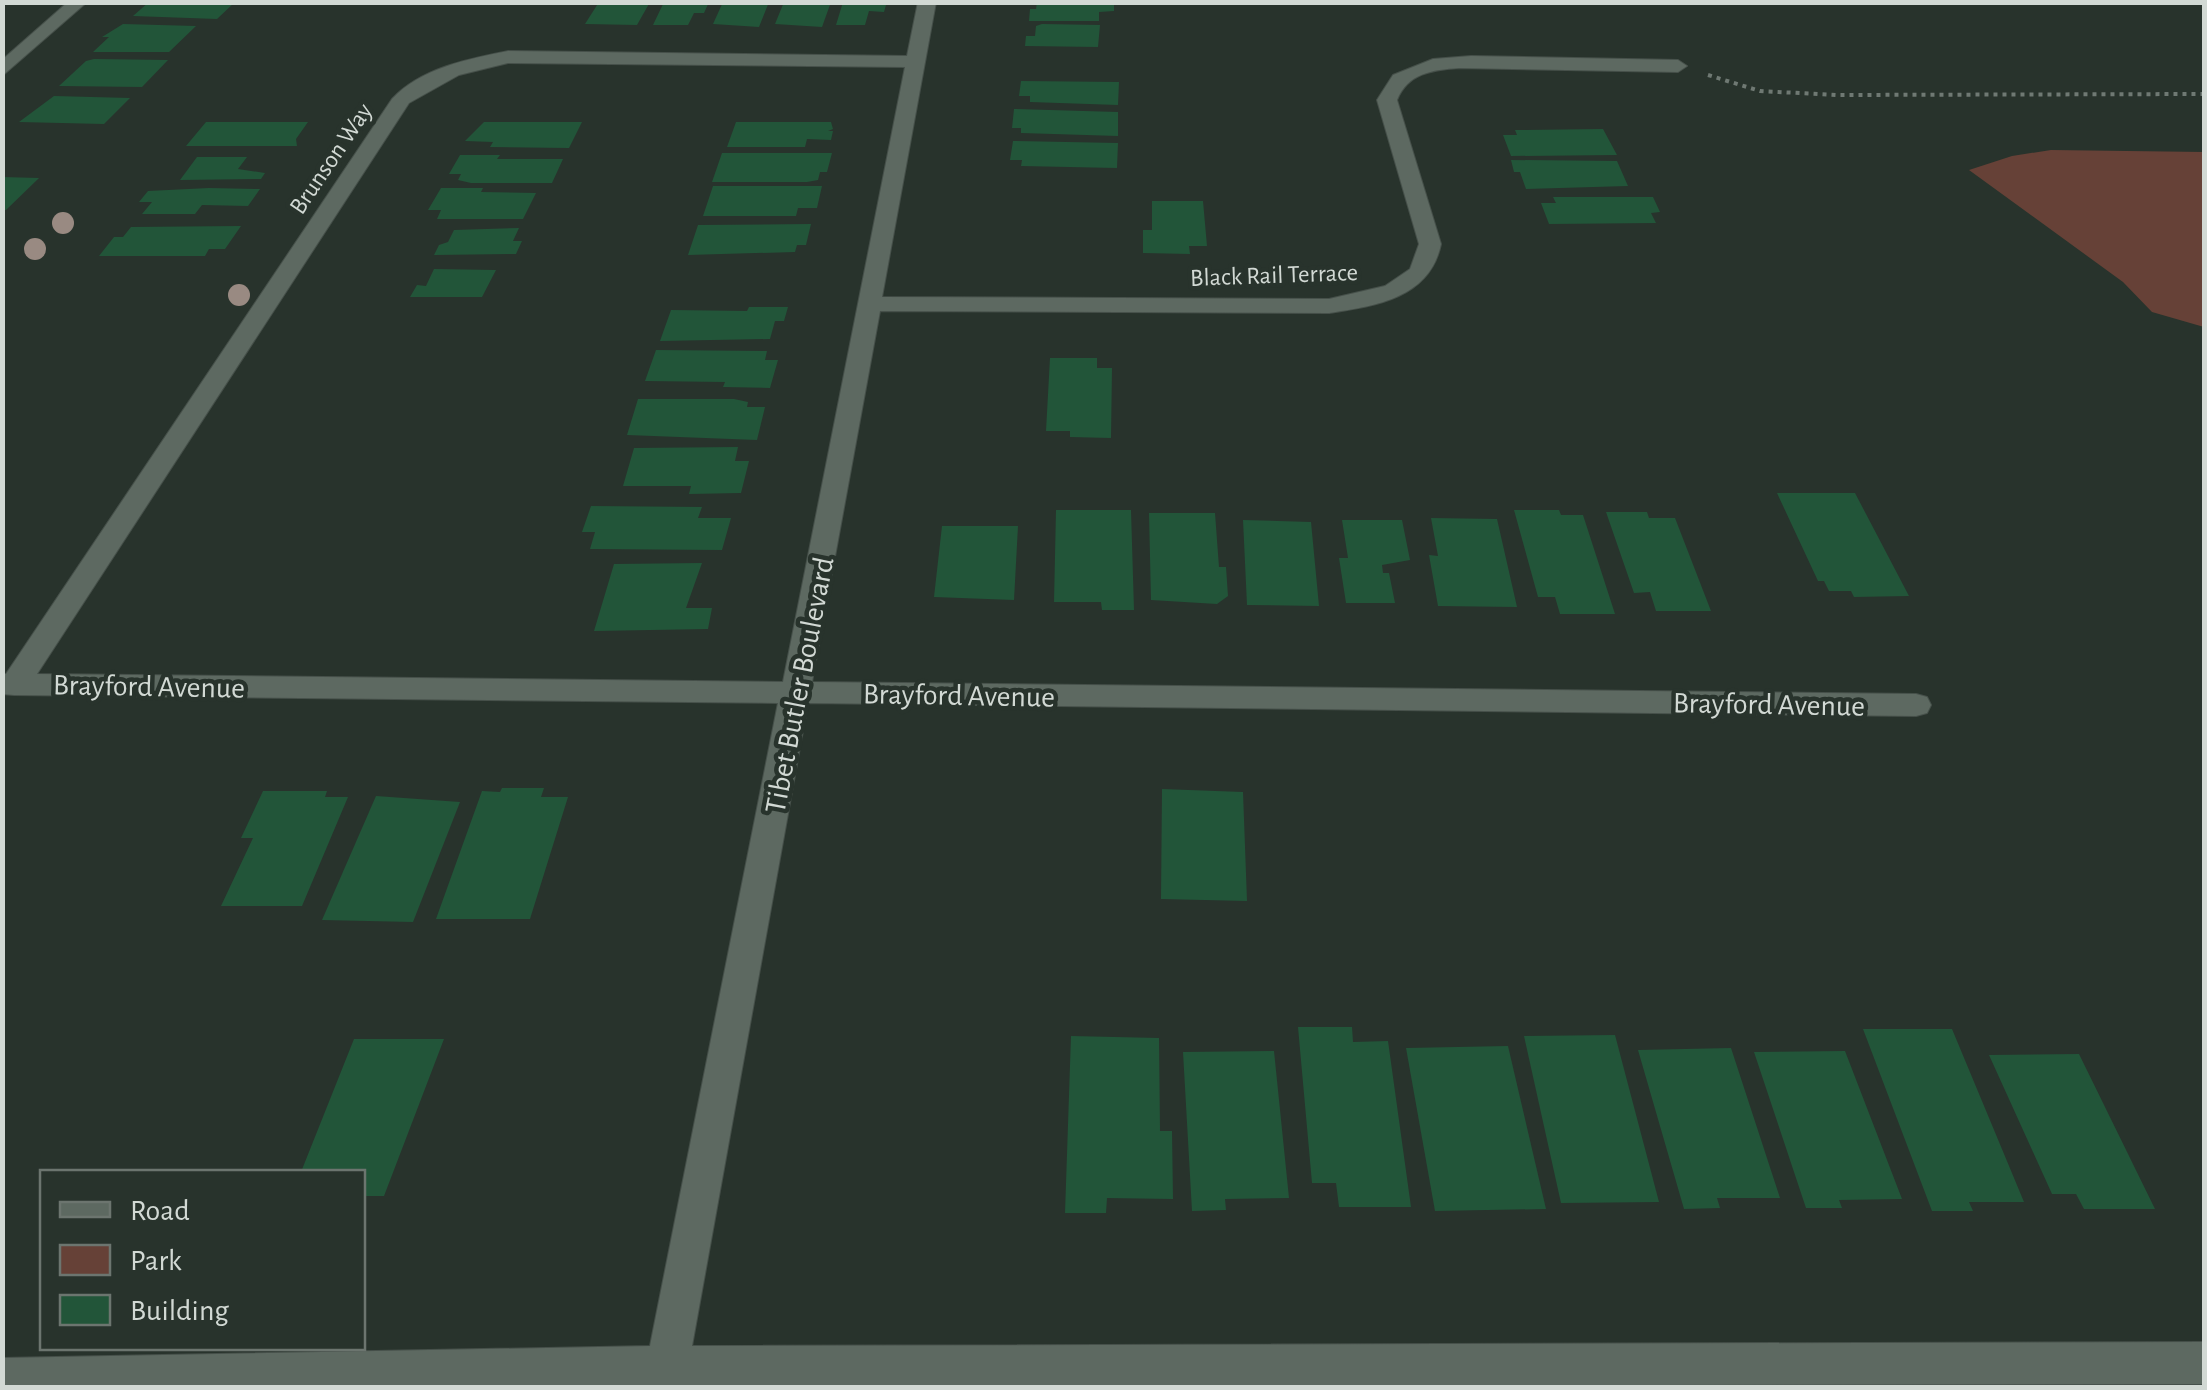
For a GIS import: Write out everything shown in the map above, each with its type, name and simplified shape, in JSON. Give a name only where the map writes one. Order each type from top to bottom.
[{"type":"street","points":[[2,70],[79,2]]},
{"type":"street","name":"Tibet Butler Boulevard","points":[[667,1367],[872,304],[926,2]]},
{"type":"street","points":[[2,44],[33,44]]},
{"type":"street","name":"Brunson Way","points":[[8,684],[402,99],[420,84],[460,67],[508,57],[916,62]]},
{"type":"street","name":"Black Rail Terrace","points":[[872,304],[1329,306],[1376,298],[1412,280],[1429,257],[1430,244],[1387,100],[1390,87],[1402,76],[1444,63],[1471,62],[1678,66]]},
{"type":"street","name":"Brayford Avenue","points":[[8,684],[1916,705]]},
{"type":"street","points":[[2,1379],[667,1367],[2204,1363]]},
{"type":"path","points":[[1678,66],[1760,91],[1836,95],[2204,94]]},
{"type":"green space","points":[[2051,150],[2204,152],[2204,327],[2152,312],[2123,282],[1969,170],[2012,156]]},
{"type":"building","points":[[149,2],[235,2],[217,19],[133,16]]},
{"type":"building","points":[[599,2],[650,2],[637,25],[585,24]]},
{"type":"building","points":[[664,2],[709,2],[704,13],[694,13],[688,25],[653,25]]},
{"type":"building","points":[[723,2],[769,2],[759,27],[713,24]]},
{"type":"building","points":[[784,2],[831,2],[822,27],[775,24]]},
{"type":"building","points":[[843,2],[886,5],[884,12],[869,11],[865,25],[836,25]]},
{"type":"building","points":[[1037,2],[1114,2],[1114,11],[1099,12],[1099,21],[1029,21],[1030,9],[1036,9]]},
{"type":"building","points":[[123,24],[196,26],[169,52],[93,52],[109,37],[102,37]]},
{"type":"building","points":[[1100,25],[1098,47],[1025,46],[1026,36],[1035,36],[1036,26]]},
{"type":"building","points":[[168,60],[142,87],[59,86],[86,61]]},
{"type":"building","points":[[1021,81],[1119,82],[1118,105],[1030,102],[1030,96],[1019,96]]},
{"type":"building","points":[[54,96],[130,98],[104,124],[19,122]]},
{"type":"building","points":[[1014,109],[1118,112],[1118,136],[1021,133],[1021,128],[1012,128]]},
{"type":"building","points":[[206,122],[308,122],[296,139],[297,146],[186,146]]},
{"type":"building","points":[[484,122],[582,122],[569,148],[490,147],[493,142],[465,141]]},
{"type":"building","points":[[736,122],[831,122],[833,129],[828,131],[833,131],[831,140],[807,139],[805,147],[727,147]]},
{"type":"building","points":[[1603,129],[1617,155],[1511,156],[1503,135],[1517,135],[1515,130]]},
{"type":"building","points":[[1013,141],[1118,143],[1117,168],[1021,166],[1022,160],[1010,160]]},
{"type":"building","points":[[722,153],[832,153],[827,172],[820,172],[818,180],[712,182]]},
{"type":"building","points":[[460,155],[563,159],[552,183],[471,183],[458,180],[461,174],[449,174]]},
{"type":"building","points":[[197,157],[247,157],[238,169],[265,173],[261,179],[180,180]]},
{"type":"building","points":[[1511,160],[1617,161],[1628,186],[1526,189]]},
{"type":"building","points":[[2,177],[39,178],[2,210]]},
{"type":"building","points":[[713,186],[822,186],[817,208],[798,208],[796,216],[703,216]]},
{"type":"building","points":[[441,188],[536,193],[523,219],[437,219],[441,210],[428,210]]},
{"type":"building","points":[[260,189],[248,206],[202,205],[195,214],[142,214],[152,202],[139,202],[148,191]]},
{"type":"building","points":[[1553,197],[1653,197],[1660,212],[1651,213],[1656,223],[1549,224],[1541,203],[1556,203]]},
{"type":"building","points":[[1152,201],[1203,201],[1207,246],[1189,246],[1190,254],[1143,253],[1143,230],[1152,230]]},
{"type":"building","points":[[811,224],[806,245],[797,245],[795,252],[688,255],[698,225]]},
{"type":"building","points":[[241,226],[225,249],[209,249],[205,256],[99,256],[114,237],[123,237],[131,227]]},
{"type":"building","points":[[519,228],[513,241],[522,241],[516,254],[434,255],[454,230]]},
{"type":"building","points":[[434,269],[496,270],[482,297],[410,297],[417,285],[426,286]]},
{"type":"building","points":[[749,307],[788,307],[784,321],[775,321],[770,339],[660,341],[671,310],[747,311]]},
{"type":"building","points":[[656,350],[767,351],[765,360],[778,360],[770,388],[723,387],[725,382],[645,381]]},
{"type":"building","points":[[1050,358],[1097,358],[1097,368],[1112,368],[1111,438],[1070,437],[1070,431],[1046,431]]},
{"type":"building","points":[[638,399],[734,399],[748,402],[747,407],[765,407],[757,440],[627,435]]},
{"type":"building","points":[[738,447],[735,461],[749,461],[741,493],[689,494],[691,486],[623,486],[634,448]]},
{"type":"building","points":[[1777,493],[1855,493],[1909,596],[1854,597],[1851,591],[1829,591],[1824,581],[1818,581]]},
{"type":"building","points":[[591,506],[702,507],[698,518],[731,518],[722,550],[590,549],[595,532],[582,532]]},
{"type":"building","points":[[1056,510],[1131,510],[1134,610],[1102,610],[1101,602],[1054,602]]},
{"type":"building","points":[[1514,510],[1559,510],[1561,515],[1583,515],[1615,614],[1560,614],[1555,597],[1538,597]]},
{"type":"building","points":[[1606,512],[1647,512],[1649,518],[1675,518],[1711,611],[1656,611],[1650,592],[1634,593]]},
{"type":"building","points":[[1149,513],[1215,513],[1219,567],[1226,567],[1228,596],[1217,604],[1151,600]]},
{"type":"building","points":[[1431,518],[1497,519],[1517,607],[1438,606],[1429,555],[1438,556]]},
{"type":"building","points":[[1243,520],[1311,522],[1319,606],[1247,605]]},
{"type":"building","points":[[1342,520],[1402,520],[1410,560],[1382,565],[1383,573],[1389,573],[1395,603],[1346,603],[1339,558],[1348,558]]},
{"type":"building","points":[[942,526],[1018,526],[1014,600],[934,597]]},
{"type":"building","points":[[702,563],[686,608],[712,608],[708,629],[594,631],[614,564]]},
{"type":"building","points":[[502,788],[544,788],[541,797],[568,797],[530,919],[436,919],[482,791],[500,792]]},
{"type":"building","points":[[1162,789],[1243,792],[1247,901],[1161,899]]},
{"type":"building","points":[[263,791],[327,791],[325,797],[348,797],[302,906],[221,906],[253,838],[241,838]]},
{"type":"building","points":[[376,796],[460,802],[413,922],[322,920]]},
{"type":"building","points":[[1298,1027],[1352,1027],[1353,1042],[1388,1041],[1411,1207],[1339,1207],[1336,1183],[1312,1183]]},
{"type":"building","points":[[1863,1029],[1952,1029],[2024,1202],[1969,1202],[1973,1211],[1932,1211]]},
{"type":"building","points":[[1615,1035],[1659,1202],[1561,1203],[1524,1036]]},
{"type":"building","points":[[1071,1036],[1159,1038],[1160,1131],[1172,1131],[1173,1199],[1107,1198],[1106,1213],[1065,1213]]},
{"type":"building","points":[[354,1039],[444,1039],[384,1196],[365,1196],[365,1170],[302,1170]]},
{"type":"building","points":[[1508,1046],[1546,1209],[1435,1211],[1406,1048]]},
{"type":"building","points":[[1731,1048],[1780,1198],[1717,1198],[1720,1208],[1684,1209],[1638,1050]]},
{"type":"building","points":[[1274,1051],[1289,1198],[1225,1199],[1226,1210],[1192,1211],[1183,1052]]},
{"type":"building","points":[[1845,1051],[1902,1199],[1839,1200],[1842,1208],[1806,1208],[1754,1052]]},
{"type":"building","points":[[2079,1054],[2155,1209],[2084,1209],[2076,1194],[2052,1194],[1989,1055]]}]
